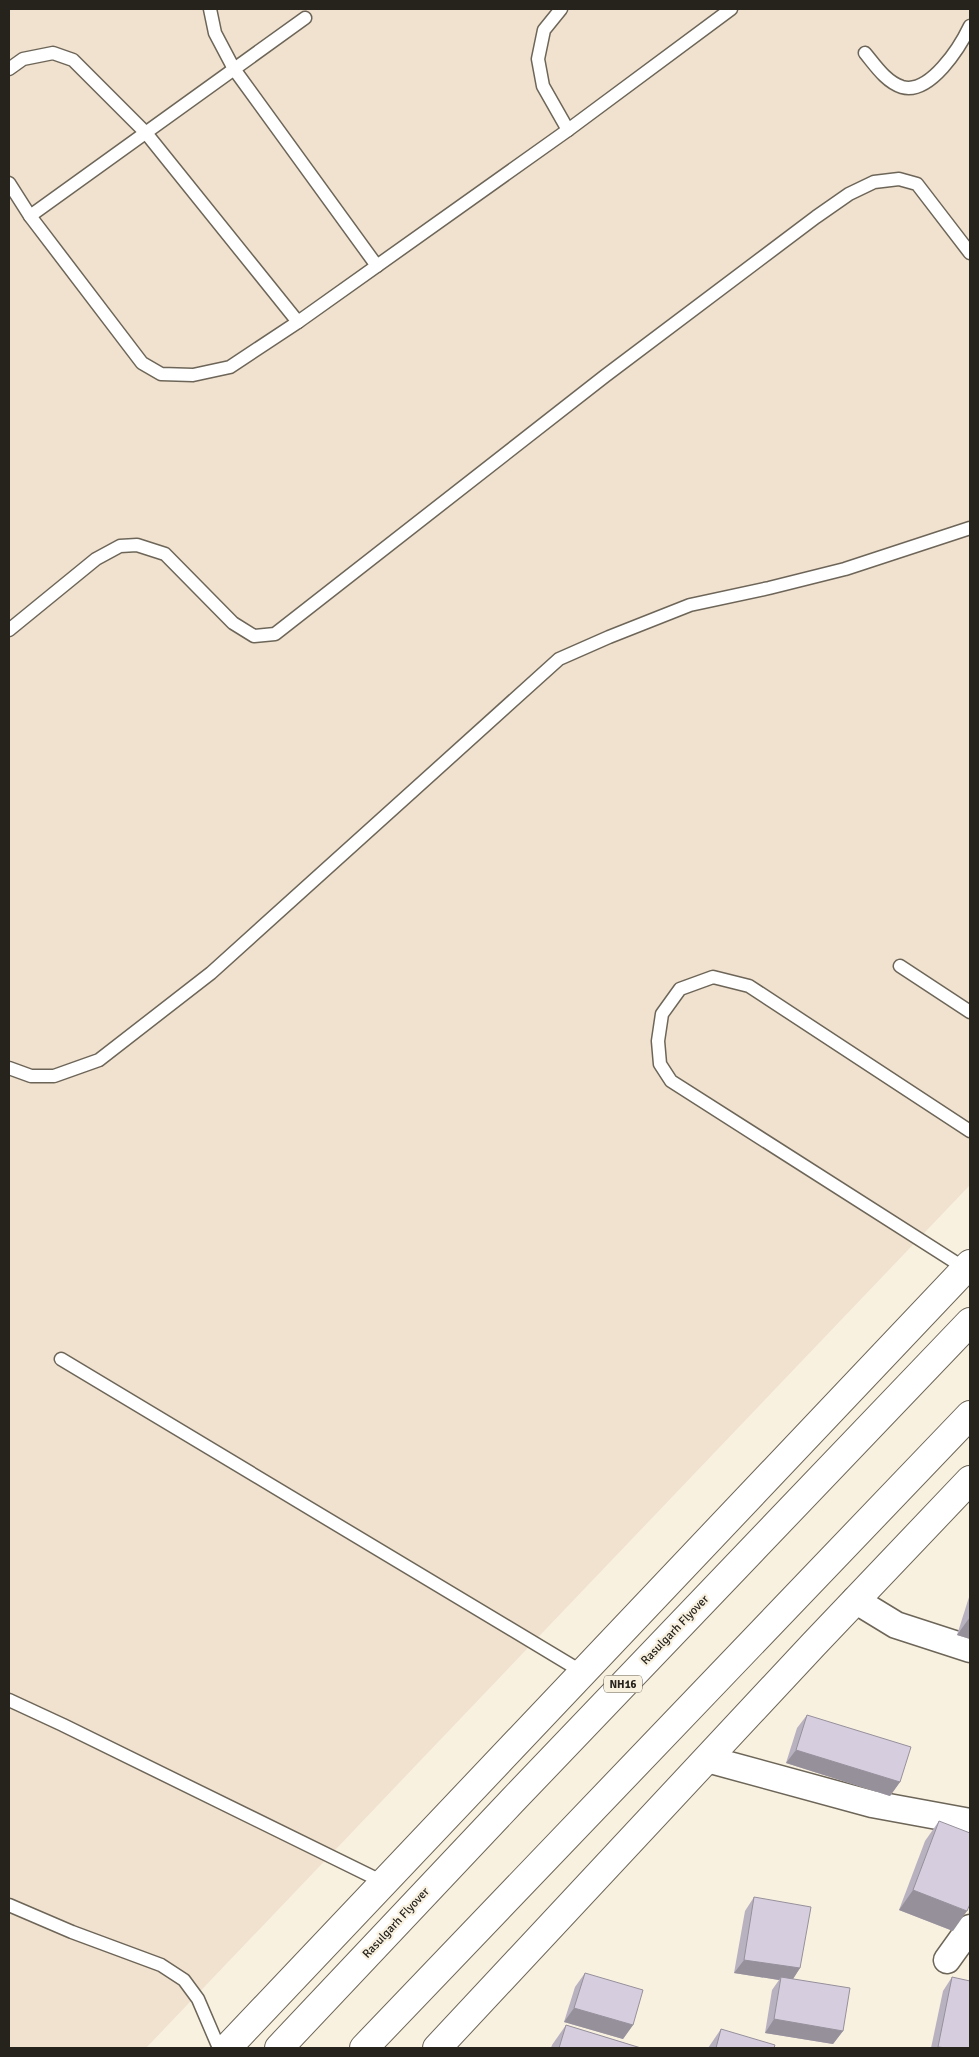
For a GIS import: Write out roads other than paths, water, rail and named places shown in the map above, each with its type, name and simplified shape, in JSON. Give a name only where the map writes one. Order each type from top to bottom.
[{"type":"main road","points":[[227,2048],[968,1267]]},
{"type":"main road","name":"Rasulgarh Flyover","points":[[279,2048],[518,1794],[970,1322]]},
{"type":"main road","points":[[364,2048],[970,1415]]},
{"type":"main road","points":[[436,2048],[855,1600],[970,1480]]},
{"type":"street","points":[[855,1600],[896,1625],[970,1649]]},
{"type":"street","points":[[707,1759],[872,1804],[970,1822]]},
{"type":"street","points":[[947,1960],[970,1928]]},
{"type":"lane","points":[[210,9],[215,33],[234,70],[376,266]]},
{"type":"lane","points":[[561,9],[544,30],[538,59],[543,86],[568,130]]},
{"type":"lane","points":[[9,183],[30,216],[142,363],[161,374],[193,375],[230,367],[298,322],[568,130],[731,9]]},
{"type":"lane","points":[[30,216],[305,18]]},
{"type":"lane","points":[[865,53],[887,79],[902,88],[919,87],[940,70],[961,44],[970,26]]},
{"type":"lane","points":[[9,69],[23,59],[53,52],[72,60],[146,133],[298,322]]},
{"type":"lane","points":[[9,630],[96,560],[120,546],[137,545],[165,554],[233,623],[254,636],[274,634],[605,376],[800,228],[848,194],[874,182],[899,179],[916,184],[970,253]]},
{"type":"lane","points":[[9,1068],[31,1076],[54,1076],[99,1060],[211,973],[559,659],[690,605],[845,569],[970,528]]},
{"type":"lane","points":[[900,966],[970,1012]]},
{"type":"lane","points":[[968,1267],[671,1081],[660,1064],[658,1041],[662,1014],[680,989],[713,977],[750,986],[970,1131]]},
{"type":"lane","points":[[61,1359],[584,1673]]},
{"type":"lane","points":[[9,1700],[385,1883]]},
{"type":"lane","points":[[9,1904],[72,1932],[161,1965],[184,1980],[198,1999],[219,2048]]}]
